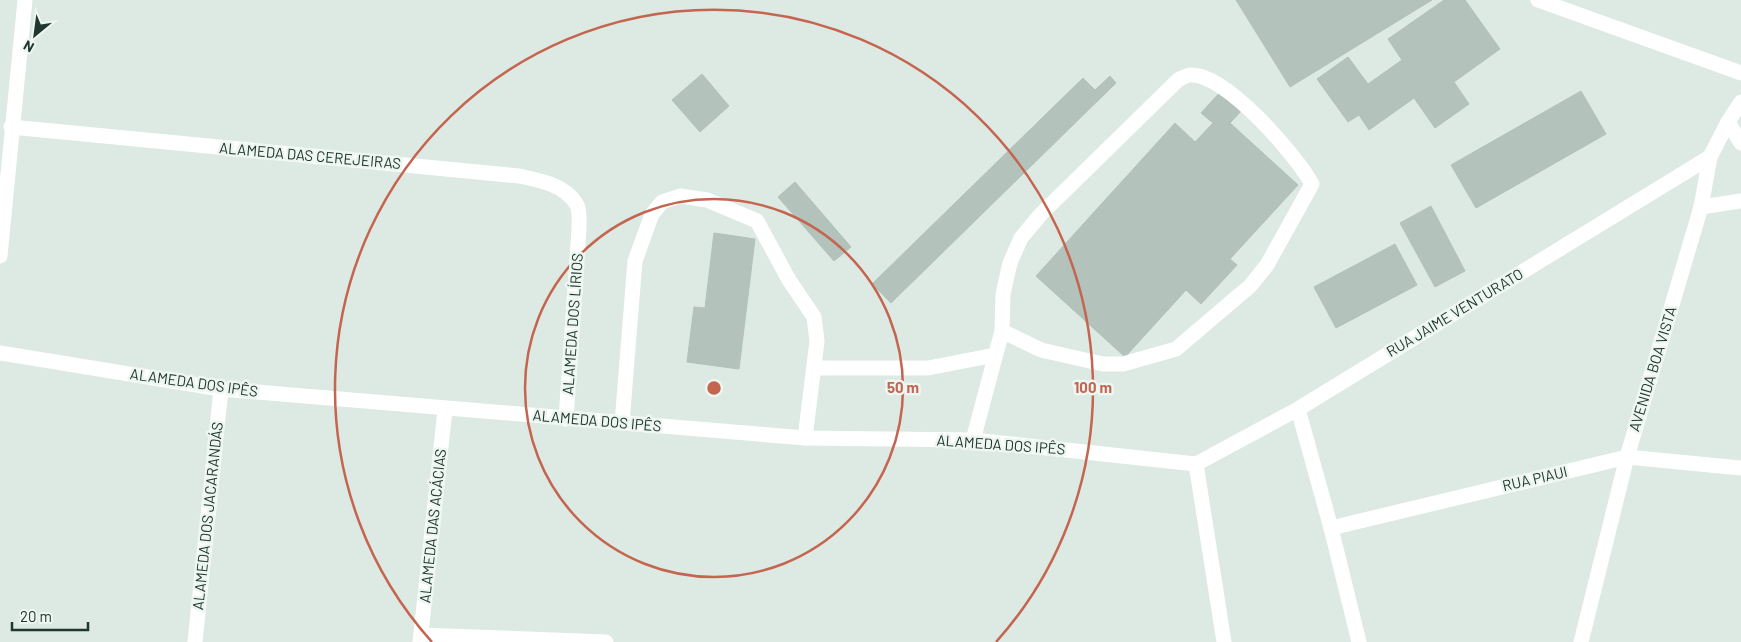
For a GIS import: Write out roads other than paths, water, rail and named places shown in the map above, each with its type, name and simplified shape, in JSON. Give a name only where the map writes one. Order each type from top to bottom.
[{"type":"street","points":[[0,256],[11,127],[25,0]]},
{"type":"street","points":[[1538,0],[1741,73]]},
{"type":"street","points":[[973,440],[1002,330],[1003,294],[1010,263],[1021,238],[1041,214],[1171,87],[1190,74],[1206,78],[1227,90],[1287,147],[1303,167],[1312,184],[1267,265],[1250,286],[1176,349],[1123,364],[1103,364],[1041,350],[1002,330]]},
{"type":"street","name":"AVENIDA BOA VISTA","points":[[1581,642],[1627,457],[1701,207],[1710,157],[1728,122],[1741,102]]},
{"type":"street","points":[[1728,122],[1741,143]]},
{"type":"street","name":"ALAMEDA DAS CEREJEIRAS","points":[[11,127],[519,176],[546,182],[566,194],[577,206],[579,229]]},
{"type":"street","name":"RUA JAIME VENTURATO","points":[[1196,464],[1298,409],[1710,157]]},
{"type":"street","points":[[622,423],[635,262],[652,214],[662,202],[680,196],[707,200],[757,221],[789,280],[814,318],[817,341],[805,438]]},
{"type":"street","points":[[1701,207],[1741,201]]},
{"type":"street","name":"ALAMEDA DOS LÍRIOS","points":[[566,419],[579,229]]},
{"type":"street","name":"ALAMEDA DOS IPÊS","points":[[0,353],[221,389],[445,410],[805,438],[973,440],[1196,464]]},
{"type":"street","points":[[814,368],[928,368],[995,355]]},
{"type":"street","name":"ALAMEDA DOS JACARANDÁS","points":[[195,642],[221,389]]},
{"type":"street","points":[[1298,409],[1331,528],[1359,642]]},
{"type":"street","name":"ALAMEDA DAS ACÁCIAS","points":[[420,638],[445,410]]},
{"type":"street","name":"RUA PIAUI","points":[[1331,528],[1627,457],[1741,468]]},
{"type":"street","points":[[1196,464],[1224,642]]},
{"type":"street","points":[[420,638],[606,642]]}]
